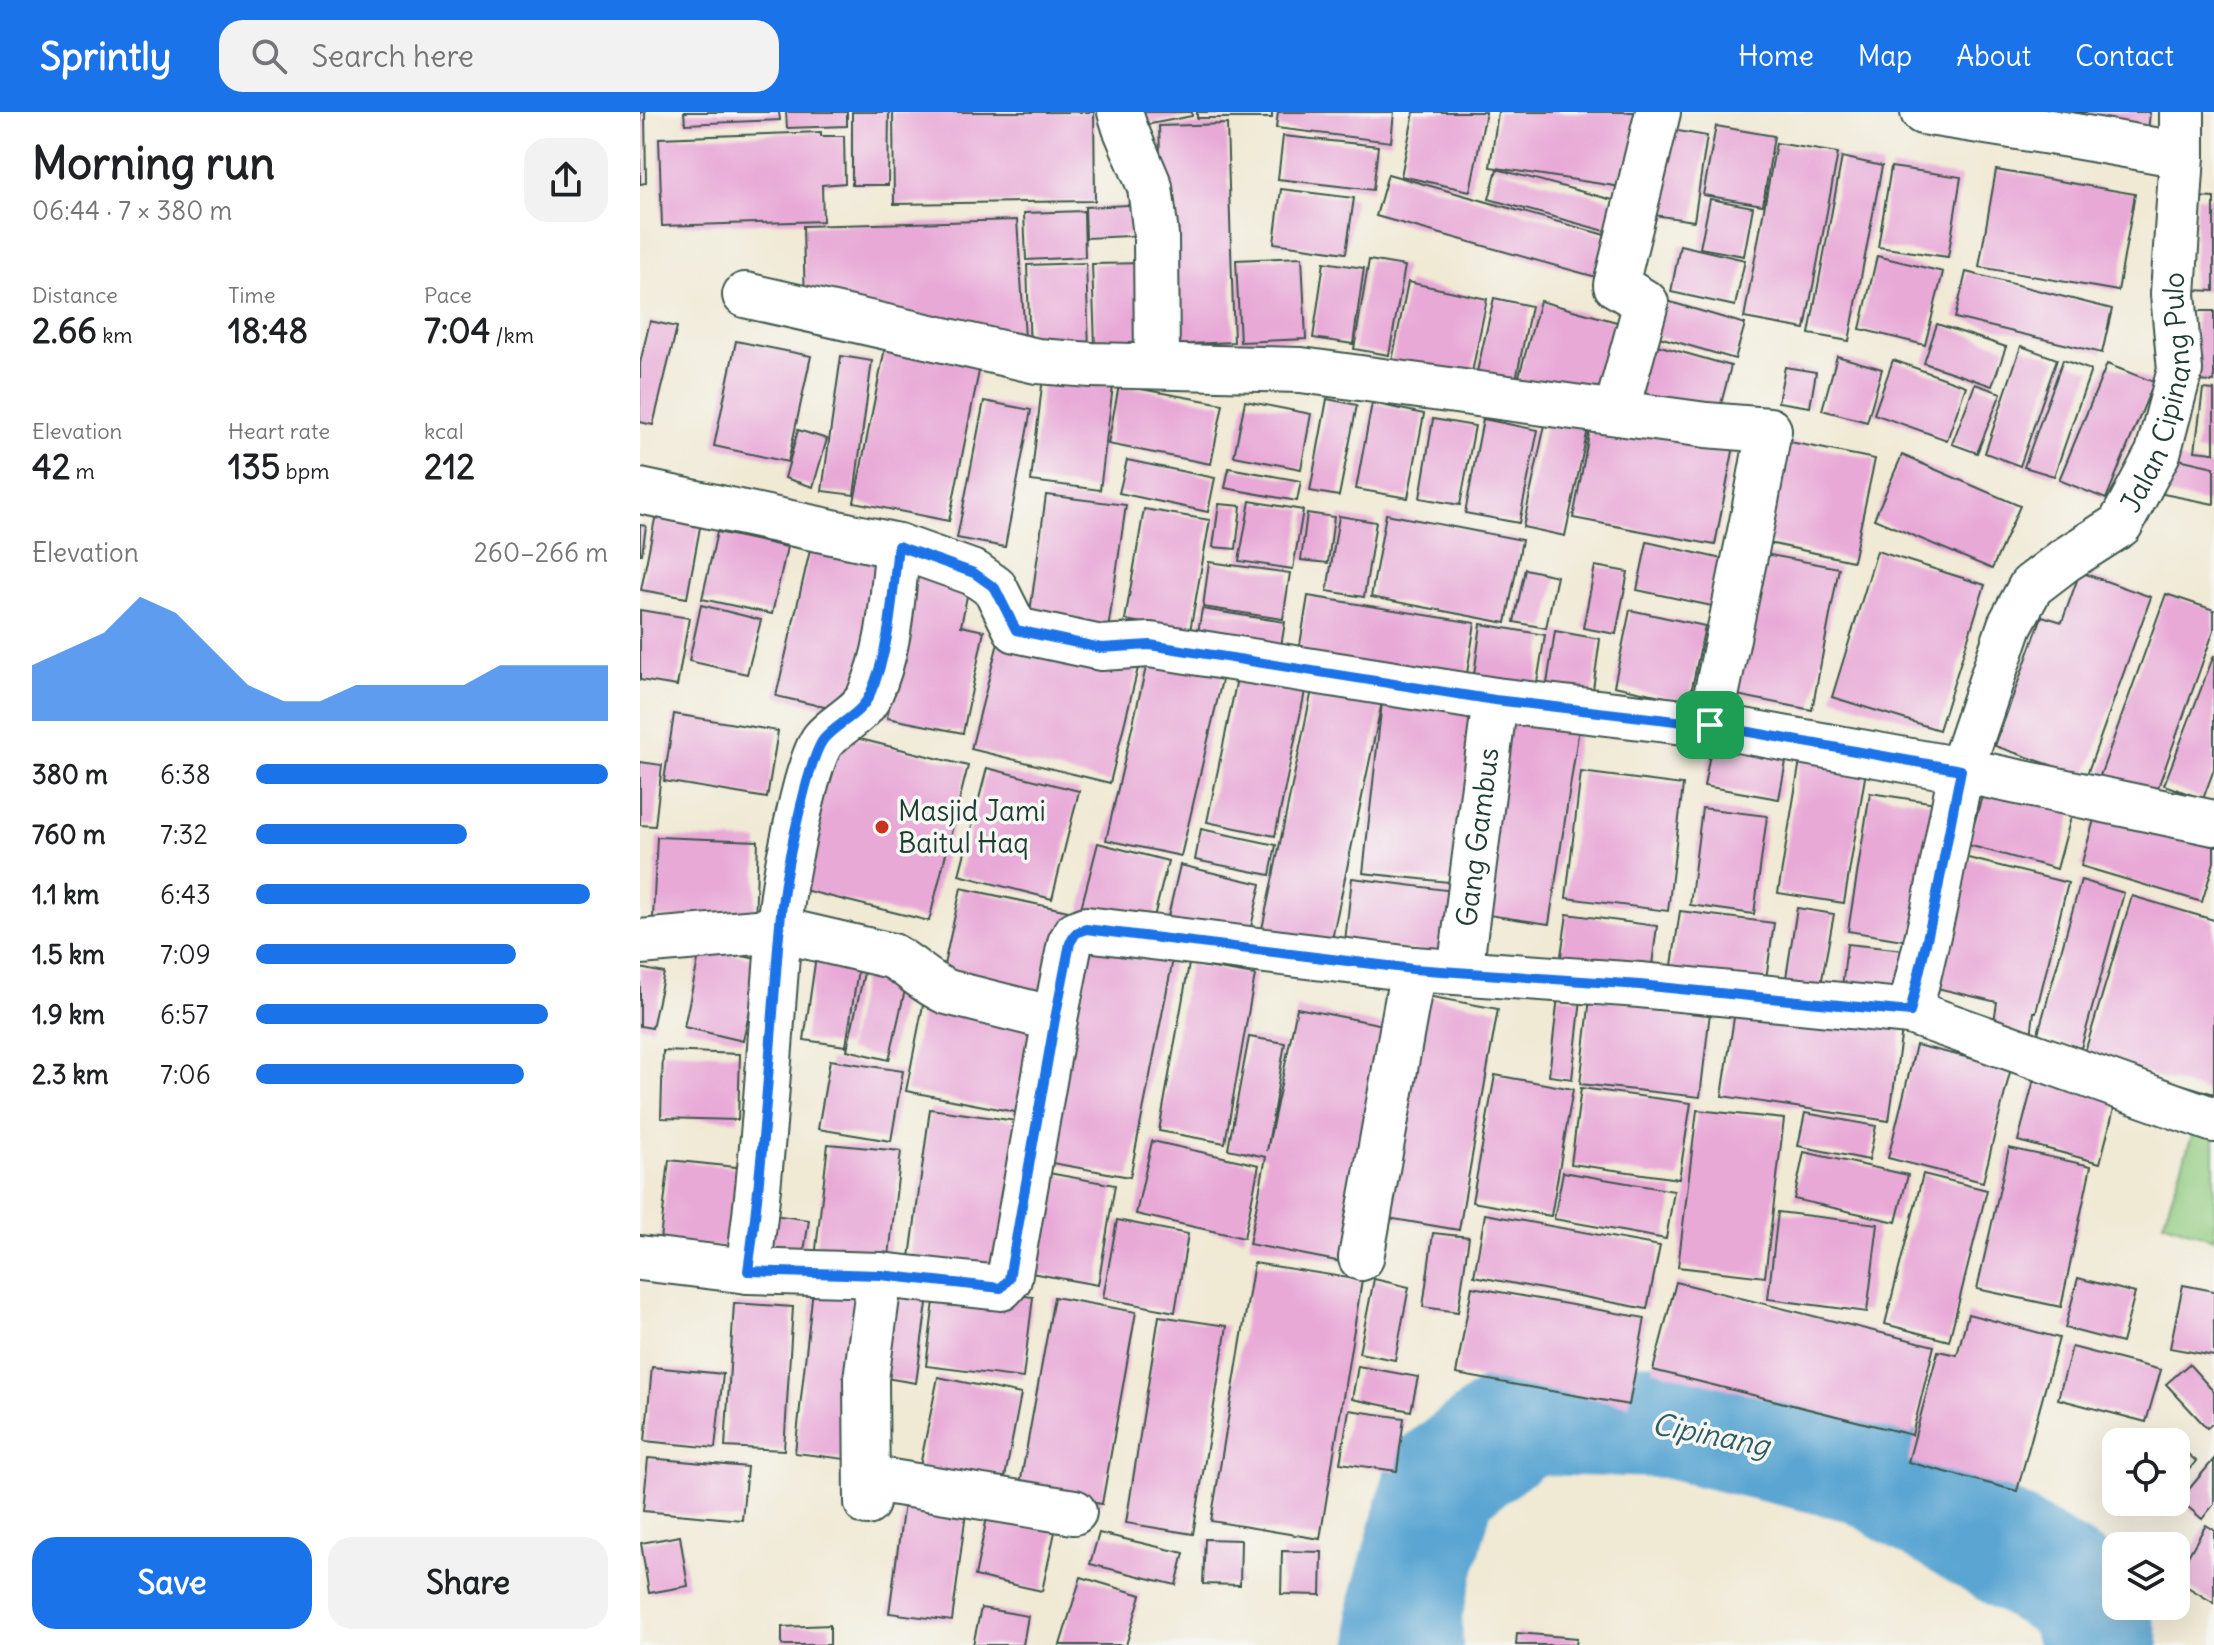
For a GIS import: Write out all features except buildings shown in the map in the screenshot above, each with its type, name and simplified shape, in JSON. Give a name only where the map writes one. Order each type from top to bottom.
[{"type":"street","points":[[1120,112],[1150,187],[1156,235],[1157,366]]},
{"type":"street","points":[[1616,412],[1646,303],[1616,285],[1658,112]]},
{"type":"street","points":[[1923,112],[2182,155]]},
{"type":"street","name":"Jalan Cipinang Pulo","points":[[1910,1012],[1961,770],[2010,625],[2031,586],[2120,525],[2158,453],[2180,370],[2173,294],[2182,112]]},
{"type":"street","points":[[745,295],[1037,361],[1301,370],[1706,425],[1769,430],[1710,725]]},
{"type":"street","points":[[640,491],[898,546],[974,573],[995,588],[1016,630],[1101,648],[1150,645],[1495,700],[1710,725],[1961,770],[2214,823]]},
{"type":"street","points":[[748,1271],[758,1197],[780,930],[790,852],[813,762],[822,741],[854,715],[869,697],[880,668],[890,622],[898,546]]},
{"type":"street","name":"Gang Gambus","points":[[1460,972],[1495,700]]},
{"type":"street","points":[[640,1258],[748,1271],[880,1275],[1005,1286],[1009,1279],[1070,943],[1076,933],[1086,929],[1413,969],[1640,985],[1910,1012],[2214,1120]]},
{"type":"street","points":[[640,942],[780,930],[892,956],[932,986],[947,992],[1055,1019]]},
{"type":"street","points":[[1361,1258],[1413,969]]},
{"type":"street","points":[[880,1275],[866,1379],[867,1491],[1074,1512]]},
{"type":"green space","points":[[2196,1124],[2214,1130],[2214,1239],[2163,1222]]},
{"type":"waterway","name":"Cipinang","points":[[1406,1645],[1405,1610],[1441,1480],[1524,1418],[1668,1421],[1865,1467],[2074,1590],[2102,1645]]},
{"type":"place","name":"Masjid Jami Baitul Haq","points":[[882,827]]},
{"type":"route","points":[[898,546],[974,573],[995,588],[1016,630],[1101,648],[1150,645],[1495,700],[1710,725],[1961,770],[1910,1012],[1640,985],[1413,969],[1086,929],[1076,933],[1070,943],[1009,1279],[1005,1286],[880,1275],[748,1271],[758,1197],[780,930],[790,852],[813,762],[822,741],[854,715],[869,697],[880,668],[890,622],[898,546]]}]
